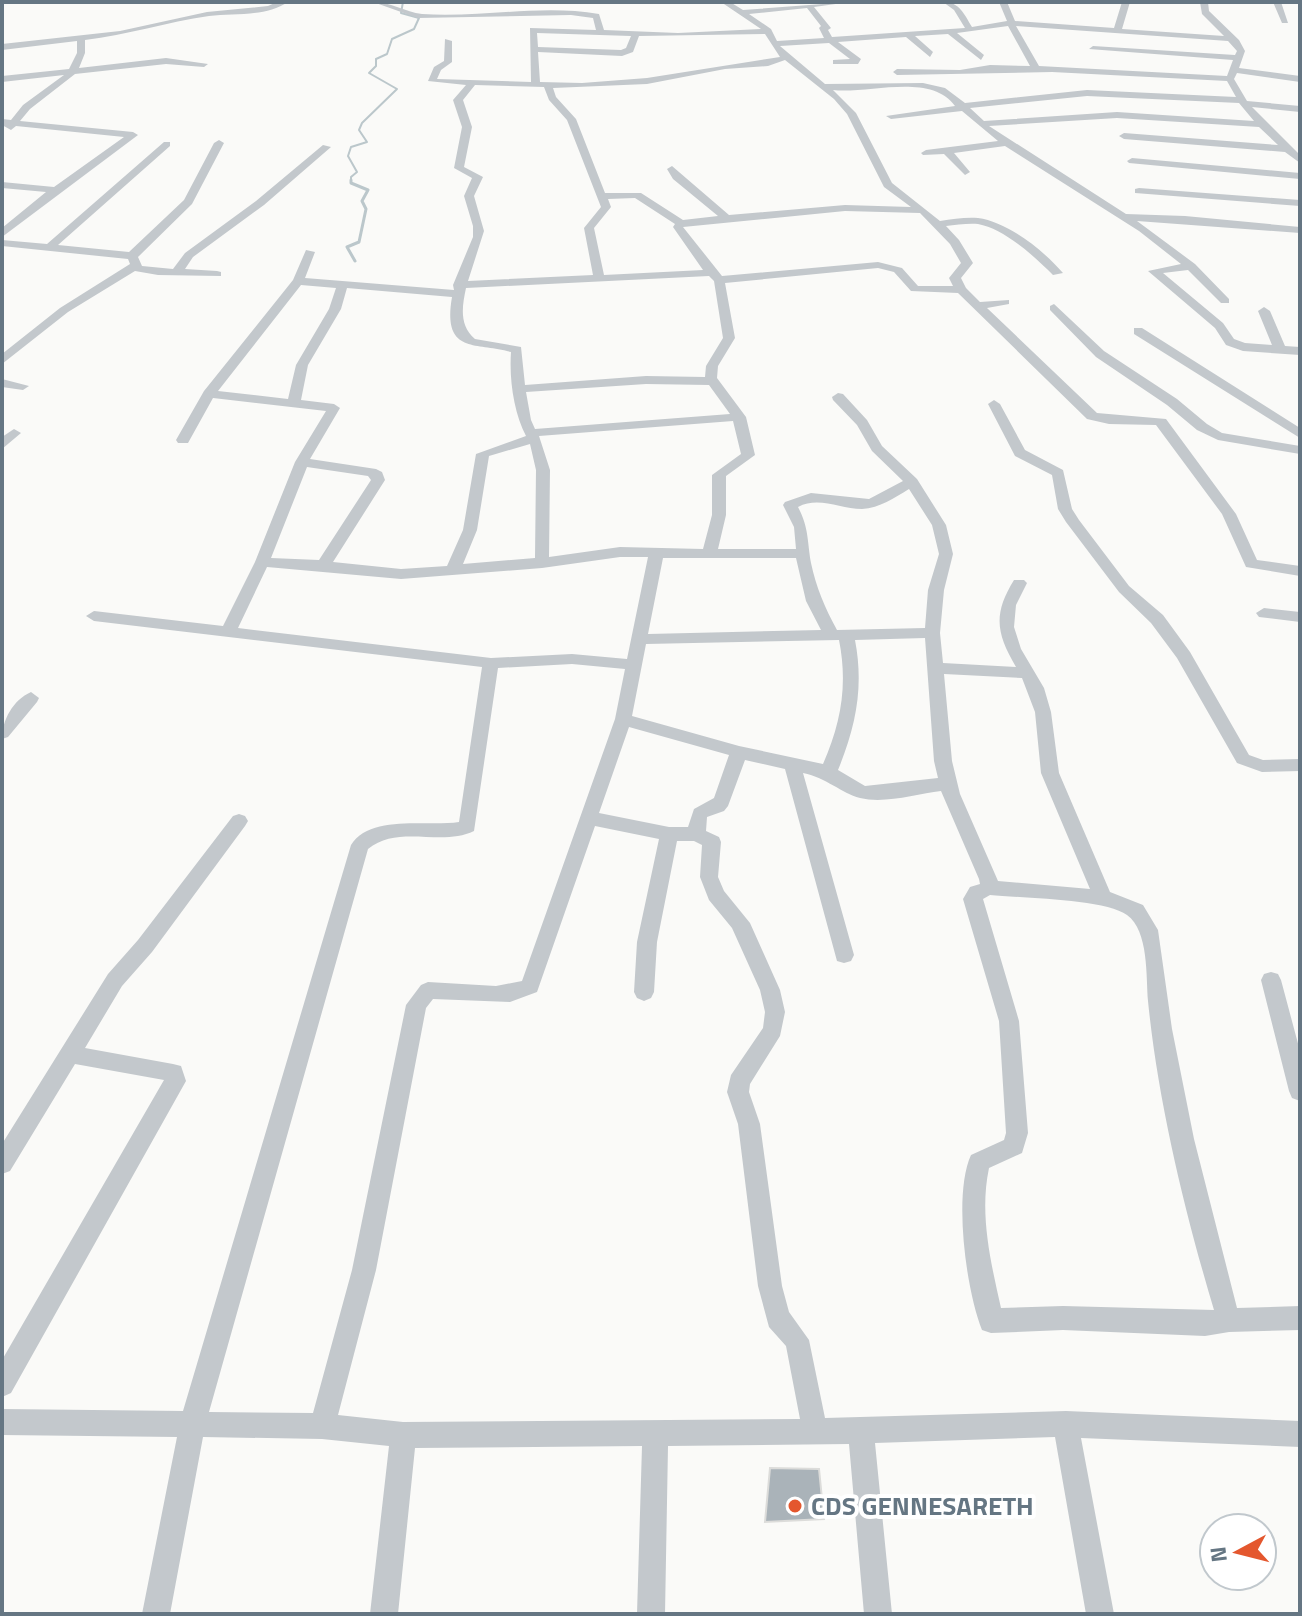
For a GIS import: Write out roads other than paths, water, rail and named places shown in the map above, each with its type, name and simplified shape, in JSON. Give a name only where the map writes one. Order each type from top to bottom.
[{"type":"street","points":[[2,47],[81,39],[224,12],[270,8],[284,2]]},
{"type":"street","points":[[377,2],[402,12],[433,16],[571,13],[598,17],[600,31]]},
{"type":"street","points":[[571,13],[573,2]]},
{"type":"street","points":[[725,2],[768,31],[778,51],[831,88],[851,113],[888,185],[938,224],[955,242],[967,263],[955,278],[961,290],[1092,416],[1105,421],[1153,419],[1161,422],[1229,514],[1251,564],[1300,571]]},
{"type":"street","points":[[742,12],[846,2]]},
{"type":"street","points":[[947,2],[957,8],[970,30]]},
{"type":"street","points":[[1003,2],[1036,69]]},
{"type":"street","points":[[1118,29],[1126,2]]},
{"type":"street","points":[[1204,2],[1205,12],[1241,51],[1235,67],[1243,101],[1261,124],[1300,160]]},
{"type":"street","points":[[1277,2],[1285,21]]},
{"type":"street","points":[[802,5],[827,28],[823,28],[829,39],[858,61],[836,62]]},
{"type":"street","points":[[776,44],[945,28],[970,30],[1012,23],[1233,40]]},
{"type":"street","points":[[945,28],[981,57]]},
{"type":"street","points":[[599,279],[589,228],[606,207],[603,196],[571,119],[542,85],[531,32],[534,29],[685,35],[768,31]]},
{"type":"street","points":[[535,49],[622,53],[630,50],[636,33]]},
{"type":"street","points":[[907,34],[930,54]]},
{"type":"street","points":[[2,133],[15,124],[17,116],[52,91],[72,70],[82,54],[81,39]]},
{"type":"street","points":[[448,41],[448,62],[437,69],[432,81],[542,85],[647,81],[725,66],[768,63],[787,57]]},
{"type":"street","points":[[1093,49],[1235,67],[1300,79]]},
{"type":"street","points":[[2,79],[166,61],[204,64]]},
{"type":"street","points":[[897,72],[960,73],[990,68],[1300,69]]},
{"type":"street","points":[[473,82],[458,100],[467,127],[459,168],[478,177],[469,196],[479,221],[478,239],[459,290],[458,323],[463,336],[474,343],[517,350],[518,389],[543,470],[542,563]]},
{"type":"street","points":[[831,88],[937,88],[981,124],[1056,176],[1126,217],[1191,266],[1225,301]]},
{"type":"street","points":[[1286,88],[1300,90]]},
{"type":"street","points":[[891,116],[1087,93],[1243,101],[1300,109]]},
{"type":"street","points":[[981,124],[1117,115],[1261,124]]},
{"type":"street","points":[[2,122],[133,134],[2,234]]},
{"type":"street","points":[[1124,136],[1287,149]]},
{"type":"street","points":[[2,360],[64,310],[134,261],[188,202],[219,143]]},
{"type":"street","points":[[926,153],[1008,143]]},
{"type":"street","points":[[52,245],[167,144]]},
{"type":"street","points":[[177,272],[189,255],[243,216],[326,147]]},
{"type":"street","points":[[947,151],[965,172]]},
{"type":"street","points":[[1132,161],[1300,176]]},
{"type":"street","points":[[672,169],[677,177],[725,217]]},
{"type":"street","points":[[2,185],[57,190]]},
{"type":"street","points":[[1139,191],[1300,203]]},
{"type":"street","points":[[603,196],[637,195],[681,223],[845,208],[921,210]]},
{"type":"street","points":[[1126,217],[1185,219],[1300,230]]},
{"type":"street","points":[[938,224],[981,221],[991,224],[1037,252],[1057,273]]},
{"type":"street","points":[[681,223],[678,227],[682,234],[715,277],[729,338],[712,366],[712,381],[739,417],[749,451],[746,458],[719,475],[720,514],[717,535],[709,552]]},
{"type":"street","points":[[2,243],[52,245],[134,261],[153,273],[217,274]]},
{"type":"street","points":[[183,440],[209,394],[298,281],[310,252]]},
{"type":"street","points":[[298,281],[459,290],[599,279],[715,277],[878,265],[898,270],[915,289],[961,290]]},
{"type":"street","points":[[1191,266],[1154,271],[1219,326],[1230,342],[1243,347],[1300,351]]},
{"type":"street","points":[[294,403],[302,365],[335,309],[343,284]]},
{"type":"street","points":[[979,306],[1005,302]]},
{"type":"street","points":[[1054,308],[1100,354],[1218,436]]},
{"type":"street","points":[[1264,311],[1280,349]]},
{"type":"street","points":[[1138,331],[1300,434]]},
{"type":"street","points":[[518,389],[646,380],[712,381]]},
{"type":"street","points":[[2,383],[23,386]]},
{"type":"street","points":[[209,394],[334,408],[302,462],[262,562],[228,632]]},
{"type":"street","points":[[838,397],[862,423],[877,448],[912,482],[939,525],[946,554],[936,590],[932,633],[943,761],[990,888]]},
{"type":"street","points":[[994,404],[1020,453],[1058,473],[1065,509],[1073,522],[1124,589],[1157,619],[1184,656],[1243,759],[1262,766],[1300,765]]},
{"type":"street","points":[[453,570],[470,530],[483,454],[532,436],[739,417]]},
{"type":"street","points":[[1168,431],[1300,450]]},
{"type":"street","points":[[2,445],[14,433]]},
{"type":"street","points":[[302,462],[377,475],[378,480],[323,565]]},
{"type":"street","points":[[828,772],[850,719],[853,665],[839,635],[814,601],[803,554],[801,527],[790,508],[794,502],[819,498],[872,503],[912,482]]},
{"type":"street","points":[[262,562],[401,574],[542,563],[620,552],[803,554]]},
{"type":"street","points":[[322,1426],[364,1270],[416,1005],[428,991],[449,989],[506,995],[524,992],[530,986],[623,719],[656,553]]},
{"type":"street","points":[[1019,583],[1008,605],[1006,627],[1025,673],[1036,688],[1043,712],[1050,773],[1090,874],[1103,898]]},
{"type":"street","points":[[1264,613],[1300,617]]},
{"type":"street","points":[[94,616],[491,663],[572,659],[635,665]]},
{"type":"street","points":[[640,639],[932,633]]},
{"type":"street","points":[[156,1614],[192,1425],[360,845],[366,838],[379,833],[460,830],[468,826],[491,663]]},
{"type":"street","points":[[934,668],[1025,673]]},
{"type":"street","points":[[2,733],[31,698]]},
{"type":"street","points":[[623,719],[793,767],[828,772],[862,792],[877,793],[949,783]]},
{"type":"street","points":[[697,834],[699,813],[718,806],[722,801],[739,752]]},
{"type":"street","points":[[793,767],[803,815],[835,914],[844,955]]},
{"type":"street","points":[[589,818],[669,834],[697,834],[712,842],[709,877],[716,895],[740,923],[770,990],[775,1012],[773,1030],[739,1082],[738,1092],[749,1124],[770,1286],[778,1318],[797,1340],[815,1431]]},
{"type":"street","points":[[2,1164],[115,980],[145,946],[239,821]]},
{"type":"street","points":[[644,992],[647,942],[669,834]]},
{"type":"street","points":[[1229,1320],[1189,1171],[1162,1029],[1149,930],[1134,908],[1103,898],[990,888],[977,892],[973,899],[1009,1021],[1017,1133],[1014,1146],[1007,1152],[979,1162],[973,1181],[977,1234],[991,1321],[1063,1318],[1205,1324],[1229,1320],[1300,1318]]},
{"type":"street","points":[[1271,980],[1300,1091]]},
{"type":"street","points":[[2,1384],[175,1081],[173,1073],[167,1071],[69,1054]]},
{"type":"street","points":[[2,1422],[322,1426],[403,1435],[861,1431],[1066,1424],[1300,1434]]},
{"type":"street","points":[[1066,1424],[1100,1614]]},
{"type":"street","points":[[861,1431],[878,1614]]},
{"type":"street","points":[[651,1614],[655,1433]]},
{"type":"street","points":[[384,1614],[403,1435]]},
{"type":"waterway","points":[[355,261],[347,247],[359,242],[366,209],[362,201],[368,190],[351,183],[351,177],[357,172],[348,156],[351,147],[367,142],[359,130],[362,123],[397,89],[369,73],[376,66],[376,59],[387,54],[392,39],[414,29],[419,18],[401,13],[403,2]]},
{"type":"place","name":"CDS GENNESARETH","points":[[795,1506]]}]
